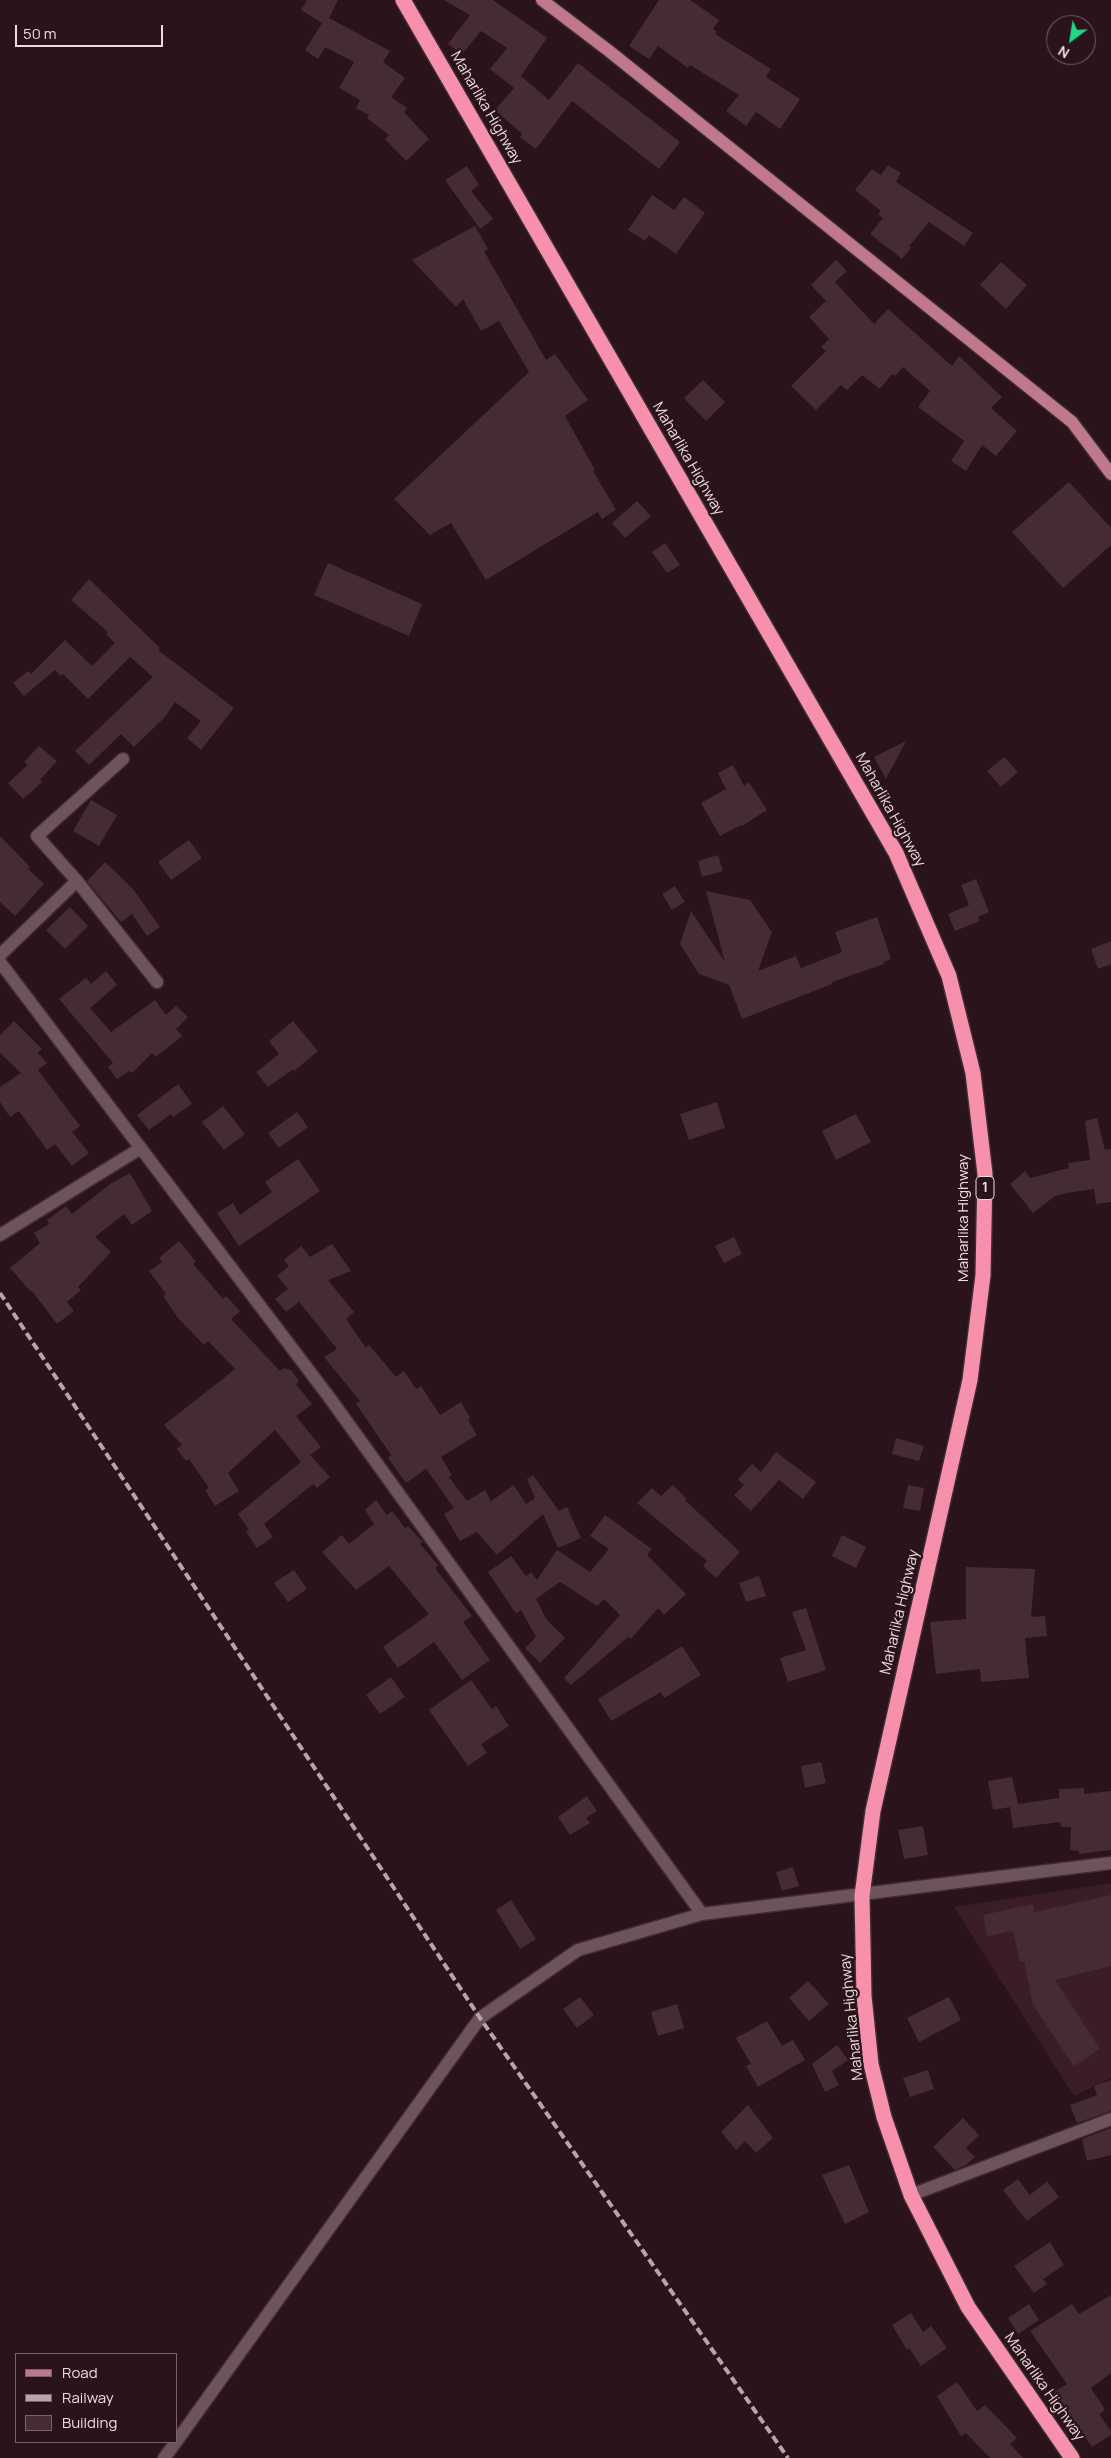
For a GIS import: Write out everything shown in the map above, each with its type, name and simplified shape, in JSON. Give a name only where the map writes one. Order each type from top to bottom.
[{"type":"highway","name":"Maharlika Highway","points":[[403,0],[896,853],[949,976],[973,1073],[985,1174],[983,1275],[970,1380],[873,1810],[862,1896],[864,1996],[871,2064],[884,2117],[911,2196],[968,2307],[1072,2458]]},
{"type":"main road","points":[[542,0],[609,51],[1072,422],[1111,474]]},
{"type":"street","points":[[123,759],[37,836],[77,881],[156,982]]},
{"type":"street","points":[[0,956],[77,881]]},
{"type":"street","points":[[0,962],[329,1397],[702,1914]]},
{"type":"street","points":[[0,1236],[140,1148]]},
{"type":"street","points":[[178,2439],[480,2018],[578,1950],[702,1914],[862,1896],[1111,1863]]},
{"type":"street","points":[[911,2196],[1111,2119]]},
{"type":"street","points":[[164,2458],[175,2443]]},
{"type":"shaded area","points":[[1111,1883],[1111,2078],[1074,2096],[954,1907]]},
{"type":"building","points":[[307,0],[338,0],[329,18],[390,51],[383,62],[405,78],[391,97],[407,108],[404,112],[429,139],[406,161],[385,139],[389,135],[367,118],[369,115],[356,108],[360,100],[339,88],[354,62],[325,47],[318,59],[305,50],[322,23],[301,10]]},
{"type":"building","points":[[444,0],[493,0],[547,38],[521,76],[549,100],[578,63],[680,142],[659,169],[572,101],[536,149],[520,137],[522,134],[495,110],[514,88],[490,69],[507,48],[481,31],[462,54],[448,44],[470,15]]},
{"type":"building","points":[[659,0],[690,0],[719,20],[713,29],[717,32],[715,34],[771,69],[766,77],[800,99],[780,129],[756,112],[746,126],[726,111],[739,95],[690,65],[688,68],[658,46],[649,59],[629,46]]},
{"type":"building","points":[[888,165],[901,173],[896,182],[973,233],[964,246],[929,222],[909,246],[911,248],[902,259],[870,234],[883,218],[878,214],[881,211],[855,190],[872,169],[881,175]]},
{"type":"building","points":[[467,166],[479,185],[471,191],[493,219],[480,229],[445,180]]},
{"type":"building","points":[[652,195],[674,210],[684,197],[705,213],[676,254],[649,235],[645,241],[628,230]]},
{"type":"building","points":[[475,226],[488,249],[484,251],[546,360],[555,354],[588,400],[565,416],[595,470],[593,471],[616,510],[602,519],[598,512],[486,580],[451,523],[430,535],[394,499],[529,372],[499,321],[481,331],[463,299],[456,307],[412,260]]},
{"type":"building","points":[[836,260],[847,271],[835,282],[874,324],[888,309],[952,366],[959,356],[1002,397],[991,408],[1017,431],[996,456],[982,445],[966,471],[951,461],[964,441],[918,407],[930,391],[903,367],[895,376],[892,374],[880,389],[862,375],[847,390],[841,385],[816,410],[791,386],[826,351],[821,347],[829,339],[809,317],[826,301],[811,285]]},
{"type":"building","points":[[1001,262],[1027,285],[1006,309],[980,285]]},
{"type":"building","points":[[703,380],[725,402],[706,421],[684,398]]},
{"type":"building","points":[[1069,482],[1111,528],[1111,545],[1063,588],[1012,532]]},
{"type":"building","points":[[637,501],[651,516],[625,538],[612,523]]},
{"type":"building","points":[[665,543],[680,565],[667,573],[652,552]]},
{"type":"building","points":[[328,563],[422,604],[409,636],[314,595]]},
{"type":"building","points":[[89,579],[160,648],[158,650],[234,708],[201,750],[187,738],[201,721],[175,702],[165,717],[134,747],[121,734],[89,765],[75,751],[153,677],[130,657],[88,699],[63,674],[61,676],[55,670],[24,696],[13,683],[28,671],[31,674],[65,640],[92,666],[115,643],[106,634],[108,632],[71,600]]},
{"type":"building","points":[[906,741],[886,779],[874,757]]},
{"type":"building","points":[[39,746],[57,761],[40,780],[42,782],[23,799],[8,783],[28,765],[24,762]]},
{"type":"building","points":[[1004,757],[1018,772],[1001,787],[987,771]]},
{"type":"building","points":[[733,765],[744,786],[749,782],[767,810],[742,826],[720,836],[701,803],[726,789],[718,773]]},
{"type":"building","points":[[91,800],[117,815],[99,846],[73,831]]},
{"type":"building","points":[[0,836],[30,867],[28,869],[44,884],[15,916],[0,902]]},
{"type":"building","points":[[189,840],[202,858],[171,880],[158,862]]},
{"type":"building","points":[[718,855],[723,871],[702,877],[698,861]]},
{"type":"building","points":[[105,862],[133,889],[160,927],[147,936],[132,914],[121,922],[87,881]]},
{"type":"building","points":[[976,879],[989,912],[978,917],[980,921],[955,931],[948,914],[969,905],[961,885]]},
{"type":"building","points":[[675,886],[685,902],[672,910],[662,894]]},
{"type":"building","points":[[706,891],[750,900],[772,932],[758,971],[796,956],[801,968],[842,952],[835,932],[877,917],[891,959],[883,962],[884,964],[832,982],[832,984],[742,1019],[729,985],[699,974],[680,944],[691,911],[725,962]]},
{"type":"building","points":[[70,907],[88,926],[65,949],[46,930]]},
{"type":"building","points":[[1111,941],[1111,964],[1098,969],[1091,949]]},
{"type":"building","points":[[106,971],[117,985],[90,1008],[111,1032],[155,1000],[166,1015],[176,1006],[188,1017],[176,1029],[182,1036],[156,1057],[152,1053],[132,1073],[129,1071],[117,1079],[108,1067],[113,1063],[59,999],[86,978],[91,984]]},
{"type":"building","points":[[14,1021],[42,1049],[38,1053],[47,1063],[38,1070],[80,1126],[72,1132],[89,1153],[72,1166],[55,1144],[47,1150],[19,1111],[10,1117],[0,1102],[0,1087],[21,1073],[0,1053],[0,1035]]},
{"type":"building","points":[[293,1021],[318,1051],[294,1071],[292,1070],[268,1087],[256,1072],[279,1054],[269,1041]]},
{"type":"building","points":[[178,1084],[192,1104],[173,1117],[171,1114],[149,1130],[137,1115]]},
{"type":"building","points":[[717,1102],[725,1128],[689,1140],[680,1114]]},
{"type":"building","points":[[223,1106],[245,1134],[224,1150],[202,1122]]},
{"type":"building","points":[[297,1112],[308,1127],[279,1148],[268,1133]]},
{"type":"building","points":[[856,1114],[871,1142],[836,1160],[822,1131]]},
{"type":"building","points":[[1097,1118],[1105,1150],[1111,1149],[1111,1202],[1096,1204],[1094,1189],[1055,1196],[1033,1213],[1010,1184],[1025,1171],[1030,1178],[1069,1168],[1068,1163],[1090,1160],[1085,1121]]},
{"type":"building","points":[[298,1159],[320,1191],[239,1246],[217,1213],[233,1203],[240,1215],[272,1192],[265,1182]]},
{"type":"building","points":[[130,1173],[152,1211],[132,1225],[124,1214],[95,1237],[111,1252],[78,1287],[81,1290],[67,1302],[74,1311],[57,1324],[32,1291],[10,1268],[40,1243],[34,1233],[49,1224],[47,1220],[66,1206],[72,1214],[110,1184]]},
{"type":"building","points":[[734,1237],[742,1254],[724,1263],[715,1246]]},
{"type":"building","points":[[179,1241],[196,1262],[193,1264],[223,1299],[226,1296],[240,1311],[231,1319],[280,1371],[284,1368],[291,1370],[299,1381],[296,1384],[312,1404],[296,1416],[321,1447],[310,1455],[330,1477],[317,1488],[313,1484],[264,1524],[273,1537],[257,1548],[246,1532],[249,1530],[238,1514],[301,1462],[275,1430],[228,1473],[239,1491],[215,1506],[205,1490],[209,1488],[189,1459],[186,1461],[177,1449],[182,1445],[164,1425],[235,1369],[208,1341],[204,1345],[178,1318],[163,1296],[166,1294],[149,1271],[162,1262],[159,1258]]},
{"type":"building","points":[[332,1244],[351,1271],[328,1280],[354,1312],[346,1319],[366,1348],[369,1345],[396,1377],[404,1371],[416,1389],[421,1386],[440,1415],[461,1402],[470,1418],[468,1420],[477,1435],[441,1457],[452,1475],[449,1477],[467,1501],[485,1490],[491,1501],[514,1485],[526,1504],[535,1498],[527,1479],[533,1475],[559,1511],[567,1507],[581,1538],[558,1548],[543,1514],[497,1555],[477,1532],[460,1541],[444,1514],[454,1508],[426,1469],[406,1483],[388,1458],[391,1455],[356,1404],[360,1401],[324,1357],[337,1349],[299,1302],[286,1312],[275,1299],[288,1289],[277,1276],[289,1266],[284,1260],[301,1246],[310,1257]]},
{"type":"building","points":[[896,1438],[924,1446],[919,1461],[892,1454]]},
{"type":"building","points":[[776,1452],[816,1482],[803,1499],[779,1480],[751,1511],[734,1495],[744,1485],[738,1479],[752,1464],[761,1472]]},
{"type":"building","points":[[673,1485],[687,1499],[685,1500],[740,1552],[716,1578],[703,1566],[707,1561],[637,1503],[652,1488],[661,1496]]},
{"type":"building","points":[[908,1485],[924,1488],[920,1511],[903,1508]]},
{"type":"building","points":[[376,1500],[387,1515],[392,1511],[405,1528],[408,1526],[423,1542],[420,1544],[438,1565],[435,1568],[472,1616],[463,1622],[490,1660],[462,1680],[434,1642],[398,1668],[383,1647],[429,1614],[389,1566],[356,1590],[322,1552],[342,1535],[349,1544],[374,1524],[365,1510]]},
{"type":"building","points":[[605,1515],[652,1549],[647,1555],[686,1594],[664,1615],[658,1608],[631,1639],[628,1637],[571,1685],[564,1678],[620,1615],[604,1599],[597,1606],[560,1582],[536,1599],[547,1620],[565,1638],[540,1663],[525,1648],[536,1637],[521,1610],[517,1613],[515,1612],[488,1572],[511,1556],[526,1576],[531,1572],[537,1580],[557,1550],[590,1572],[609,1549],[590,1536]]},
{"type":"building","points":[[842,1535],[866,1547],[856,1568],[832,1556]]},
{"type":"building","points":[[966,1567],[1035,1569],[1031,1617],[1045,1616],[1047,1636],[1025,1638],[1029,1678],[981,1682],[980,1669],[936,1674],[930,1622],[966,1619]]},
{"type":"building","points":[[294,1570],[307,1589],[288,1602],[274,1583]]},
{"type":"building","points":[[759,1576],[766,1596],[746,1602],[739,1583]]},
{"type":"building","points":[[806,1608],[826,1670],[788,1682],[780,1658],[806,1650],[792,1612]]},
{"type":"building","points":[[682,1646],[701,1675],[664,1698],[661,1692],[611,1721],[598,1699]]},
{"type":"building","points":[[391,1677],[405,1697],[380,1714],[366,1695]]},
{"type":"building","points":[[471,1680],[492,1709],[496,1706],[509,1726],[481,1744],[487,1753],[468,1766],[429,1710]]},
{"type":"building","points":[[821,1762],[826,1783],[805,1788],[801,1766]]},
{"type":"building","points":[[1012,1777],[1018,1804],[1059,1798],[1059,1789],[1084,1788],[1084,1794],[1111,1791],[1111,1850],[1079,1854],[1079,1851],[1070,1850],[1071,1827],[1061,1827],[1060,1822],[1013,1828],[1010,1807],[993,1810],[988,1781]]},
{"type":"building","points":[[587,1796],[597,1811],[586,1818],[590,1823],[570,1835],[558,1817]]},
{"type":"building","points":[[923,1826],[928,1855],[904,1859],[898,1830]]},
{"type":"building","points":[[793,1867],[799,1886],[782,1891],[776,1872]]},
{"type":"building","points":[[1111,1895],[1111,1966],[1055,1980],[1100,2049],[1074,2066],[1033,2005],[1024,1961],[1020,1962],[1013,1931],[987,1936],[983,1915],[1033,1904],[1035,1912]]},
{"type":"building","points":[[511,1900],[536,1939],[520,1949],[496,1910]]},
{"type":"building","points":[[808,1981],[829,2004],[809,2021],[789,1998]]},
{"type":"building","points":[[580,1997],[594,2015],[577,2028],[563,2009]]},
{"type":"building","points":[[949,1997],[961,2020],[919,2042],[907,2018]]},
{"type":"building","points":[[677,2004],[684,2028],[658,2036],[651,2012]]},
{"type":"building","points":[[767,2021],[782,2046],[793,2040],[805,2060],[758,2087],[746,2066],[751,2064],[736,2038]]},
{"type":"building","points":[[837,2045],[848,2060],[832,2071],[839,2085],[825,2092],[812,2064]]},
{"type":"building","points":[[928,2070],[934,2089],[910,2097],[903,2078]]},
{"type":"building","points":[[1111,2080],[1111,2111],[1077,2123],[1070,2105],[1097,2095],[1094,2086]]},
{"type":"building","points":[[748,2105],[773,2138],[756,2153],[745,2141],[736,2150],[721,2132]]},
{"type":"building","points":[[963,2118],[979,2135],[966,2148],[975,2157],[966,2165],[955,2170],[933,2147]]},
{"type":"building","points":[[1111,2128],[1111,2155],[1087,2161],[1082,2139]]},
{"type":"building","points":[[849,2165],[869,2212],[845,2224],[822,2175]]},
{"type":"building","points":[[1018,2179],[1030,2195],[1047,2181],[1059,2197],[1027,2221],[1003,2190]]},
{"type":"building","points":[[1050,2242],[1064,2265],[1043,2279],[1047,2284],[1034,2293],[1014,2266]]},
{"type":"building","points":[[1111,2295],[1111,2373],[1091,2388],[1105,2410],[1099,2414],[1111,2431],[1111,2435],[1092,2447],[1054,2392],[1067,2384],[1030,2331],[1072,2304],[1079,2314]]},
{"type":"building","points":[[1029,2304],[1039,2320],[1018,2334],[1008,2318]]},
{"type":"building","points":[[911,2313],[923,2332],[931,2326],[947,2348],[921,2366],[909,2348],[907,2350],[892,2325]]},
{"type":"building","points":[[957,2382],[977,2411],[985,2405],[1017,2438],[1010,2444],[1023,2458],[990,2458],[966,2433],[961,2436],[937,2396]]},
{"type":"railway","points":[[0,1293],[480,2018],[788,2458]]}]
